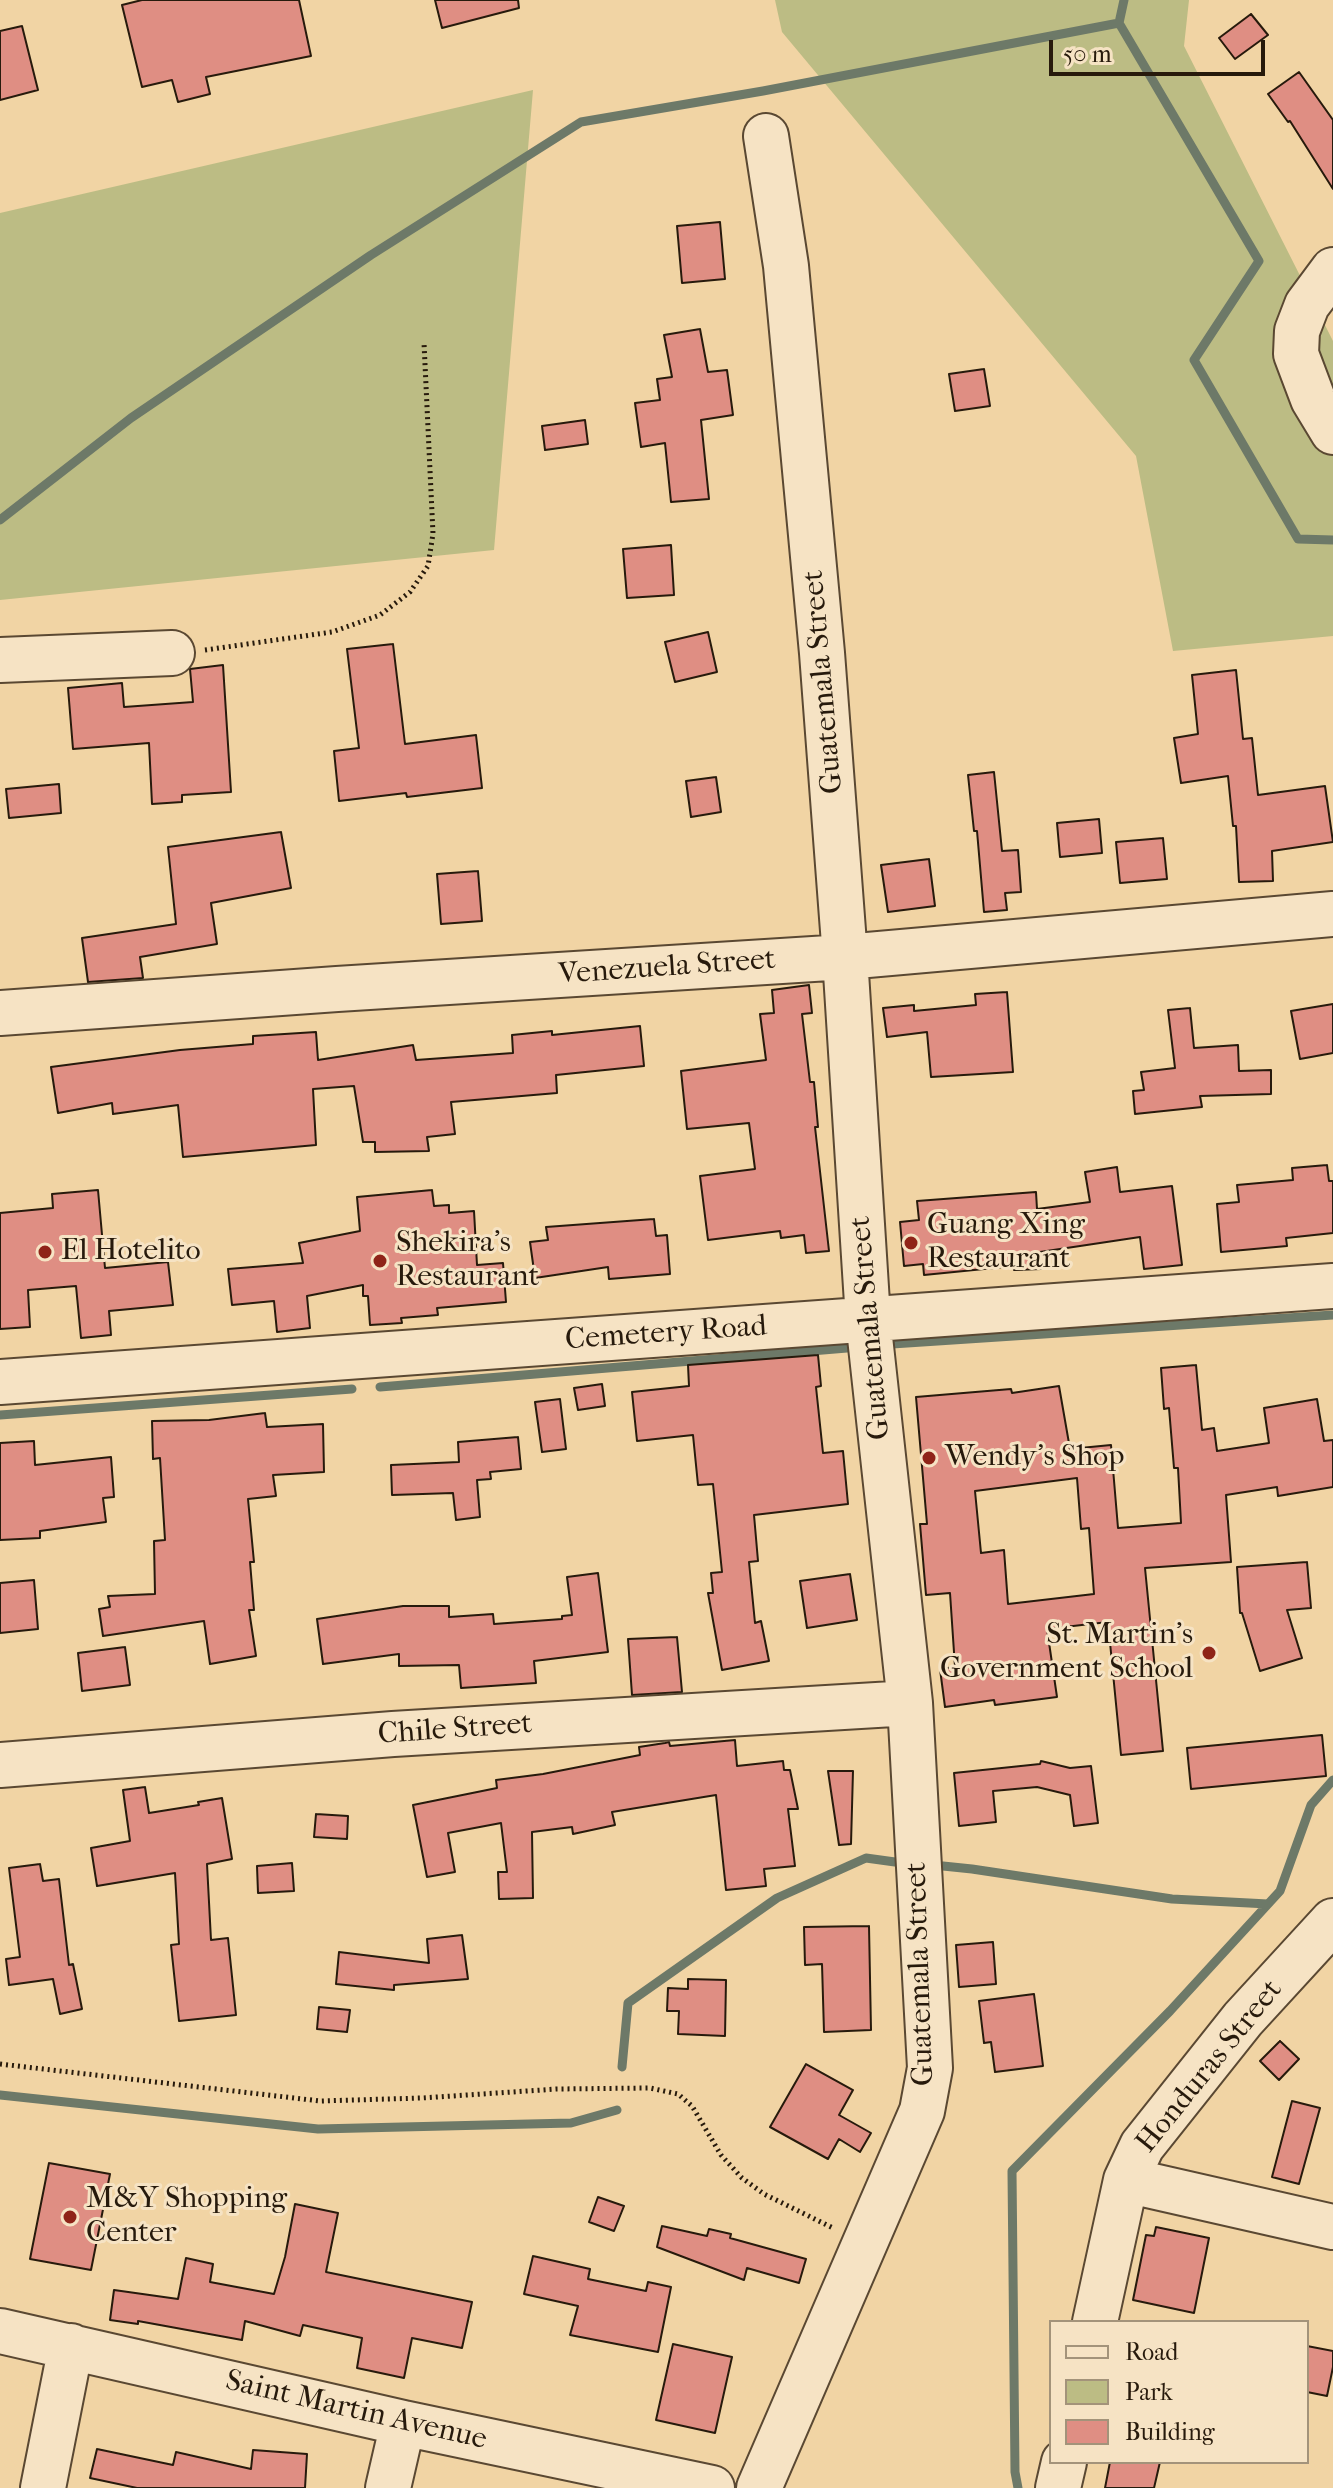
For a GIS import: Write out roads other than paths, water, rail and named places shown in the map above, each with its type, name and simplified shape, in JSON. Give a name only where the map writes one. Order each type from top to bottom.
[{"type":"street","name":"Guatemala Street","points":[[759,2488],[922,2111],[930,2068],[910,1703],[868,1319],[822,653],[786,266],[766,136]]},
{"type":"street","points":[[1333,270],[1307,305],[1297,331],[1296,354],[1313,399],[1333,432]]},
{"type":"street","points":[[0,660],[172,653]]},
{"type":"street","name":"Venezuela Street","points":[[0,1013],[845,957],[1333,914]]},
{"type":"street","name":"Cemetery Road","points":[[0,1382],[1333,1286]]},
{"type":"street","name":"Chile Street","points":[[0,1765],[393,1734],[910,1703]]},
{"type":"street","name":"Honduras Street","points":[[1095,2320],[1126,2180],[1142,2146],[1234,2031],[1333,1921]]},
{"type":"street","points":[[1126,2180],[1333,2227]]},
{"type":"street","name":"Saint Martin Avenue","points":[[0,2331],[403,2423],[712,2488]]},
{"type":"street","points":[[43,2488],[71,2346]]},
{"type":"street","points":[[388,2488],[403,2423]]},
{"type":"street","points":[[1058,2488],[1064,2464]]},
{"type":"waterway","points":[[1124,0],[1119,23],[1259,261],[1194,360],[1298,539],[1333,540]]},
{"type":"waterway","points":[[0,520],[131,418],[371,255],[581,122],[763,91],[1119,23]]},
{"type":"waterway","points":[[892,1344],[1333,1315]]},
{"type":"waterway","points":[[380,1387],[847,1348]]},
{"type":"waterway","points":[[0,1415],[352,1389]]},
{"type":"waterway","points":[[1018,2488],[1015,2472],[1012,2171],[1170,2011],[1280,1891],[1311,1805],[1333,1780]]},
{"type":"waterway","points":[[622,2067],[628,2003],[777,1898],[866,1858],[895,1862]]},
{"type":"waterway","points":[[943,1866],[1172,1899],[1268,1904]]},
{"type":"waterway","points":[[0,2095],[318,2129],[571,2123],[617,2110]]},
{"type":"place","name":"Guang Xing Restaurant","points":[[911,1243]]},
{"type":"place","name":"El Hotelito","points":[[45,1252]]},
{"type":"place","name":"Shekira's Restaurant","points":[[380,1261]]},
{"type":"place","name":"Wendy's Shop","points":[[929,1458]]},
{"type":"place","name":"St. Martin's Government School","points":[[1209,1653]]},
{"type":"place","name":"M&Y Shopping Center","points":[[70,2217]]}]
